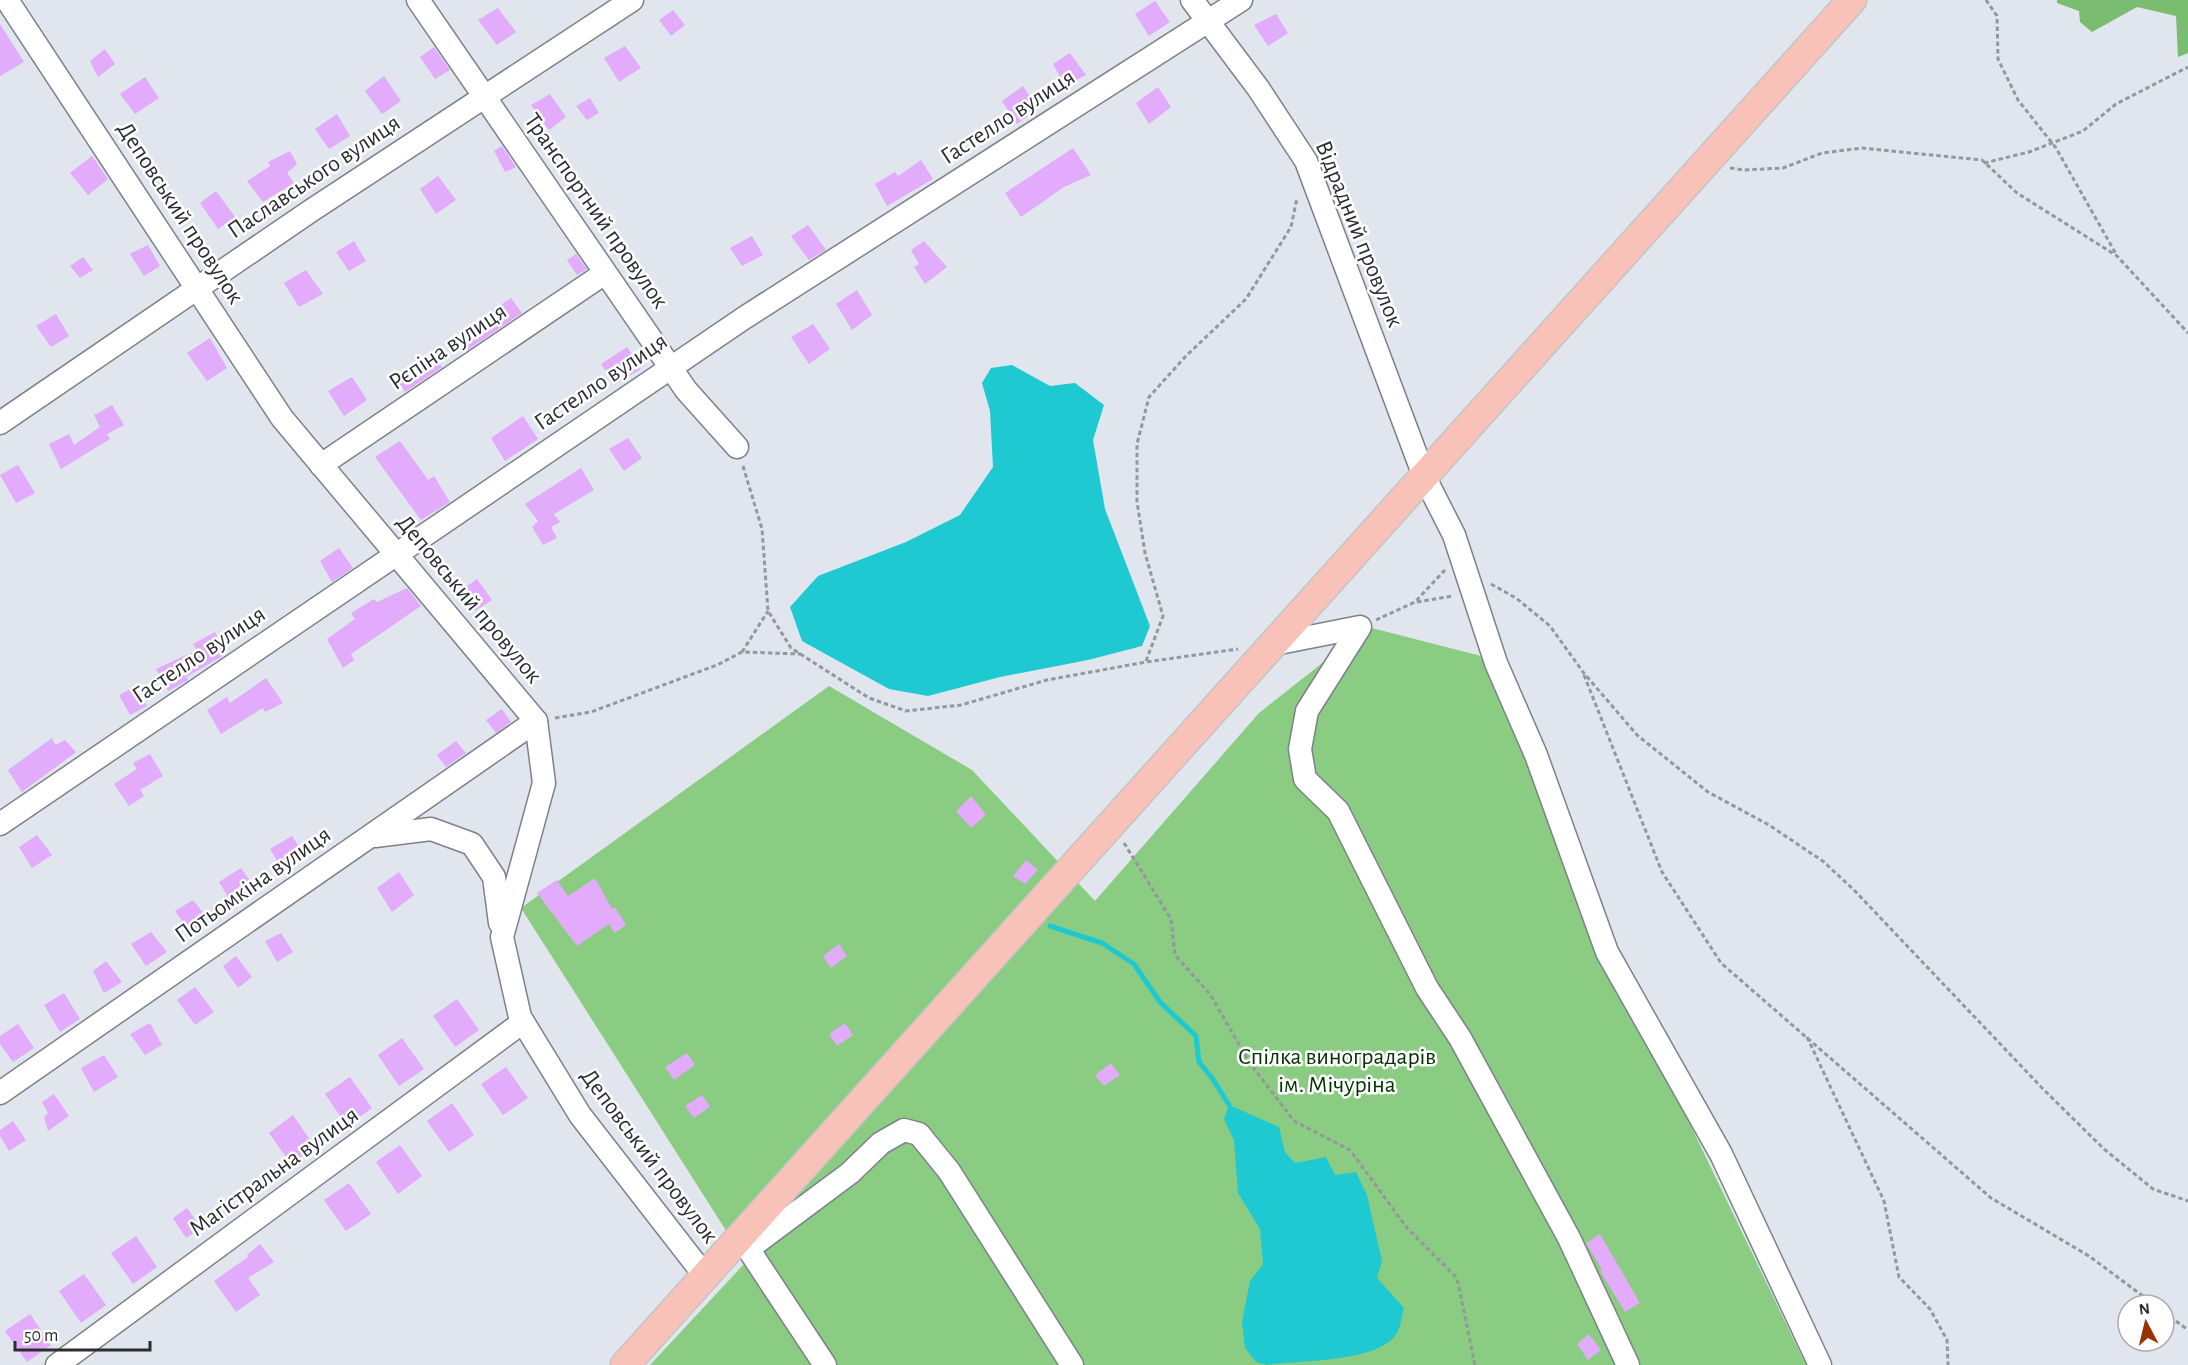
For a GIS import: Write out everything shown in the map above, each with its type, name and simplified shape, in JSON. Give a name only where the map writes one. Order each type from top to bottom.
[{"type":"main road","points":[[625,1365],[705,1276],[744,1243],[1111,824],[1852,0]]},
{"type":"street","name":"Деповський провулок","points":[[7,0],[282,418],[536,721],[544,783],[502,937],[523,1022],[580,1115],[705,1276]]},
{"type":"street","name":"Транспортний провулок","points":[[418,0],[686,390],[737,447]]},
{"type":"street","name":"Паславського вулиця","points":[[0,423],[198,288],[632,0]]},
{"type":"street","name":"Відрадний провулок","points":[[1192,0],[1258,88],[1306,161],[1424,477],[1454,535],[1496,663],[1536,755],[1607,952],[1720,1154],[1820,1365]]},
{"type":"street","name":"Гастелло вулиця","points":[[0,824],[670,367],[1241,0]]},
{"type":"street","name":"Рєпіна вулиця","points":[[321,465],[605,273]]},
{"type":"street","points":[[1274,644],[1360,627]]},
{"type":"street","points":[[1360,627],[1307,711],[1300,749],[1305,779],[1338,811],[1427,988],[1460,1038],[1569,1238],[1628,1365]]},
{"type":"street","name":"Потьомкіна вулиця","points":[[0,1093],[536,721]]},
{"type":"street","points":[[370,836],[430,829],[472,844],[494,877],[502,937]]},
{"type":"street","name":"Магістральна вулиця","points":[[57,1365],[523,1022]]},
{"type":"street","points":[[825,1365],[744,1243],[850,1173],[881,1143],[904,1130],[919,1134],[949,1171],[1072,1365]]},
{"type":"path","points":[[1986,0],[1997,16],[1998,59],[2018,100],[2052,143],[2117,256],[2188,333]]},
{"type":"path","points":[[1705,164],[1744,170],[1783,168],[1822,153],[1862,148],[1908,151],[1984,163],[2052,143],[2083,131],[2116,104],[2188,67]]},
{"type":"path","points":[[1984,163],[2017,193],[2117,256]]},
{"type":"path","points":[[1146,662],[1163,616],[1145,553],[1137,502],[1137,444],[1149,397],[1186,356],[1246,299],[1291,227],[1298,194]]},
{"type":"path","points":[[737,447],[762,529],[768,612],[791,648],[869,698],[906,711],[960,705],[1047,680],[1146,662],[1239,649]]},
{"type":"path","points":[[1415,602],[1463,561],[1516,598],[1550,626],[1583,672],[1637,735],[1708,792],[1768,825],[1824,862],[1855,891],[2043,1089],[2104,1149],[2153,1189],[2188,1201]]},
{"type":"path","points":[[1360,627],[1415,602],[1449,596],[1475,598]]},
{"type":"path","points":[[742,652],[768,612]]},
{"type":"path","points":[[536,721],[591,712],[717,665],[742,652],[802,654]]},
{"type":"path","points":[[1583,672],[1662,872],[1721,963],[1992,1198],[2089,1256],[2139,1293]]},
{"type":"path","points":[[1111,824],[1144,871],[1171,919],[1175,955],[1210,994],[1249,1062],[1294,1121],[1350,1150],[1407,1228],[1457,1278],[1475,1365]]},
{"type":"path","points":[[1806,1035],[1884,1202],[1899,1277],[1930,1309],[1947,1340],[1948,1365]]},
{"type":"green space","points":[[2057,0],[2188,0],[2188,53],[2178,57],[2176,16],[2137,7],[2092,32],[2080,22],[2079,11],[2057,3]]},
{"type":"green space","name":"Спілка виноградарів ім. Мічуріна","points":[[1368,627],[1481,656],[1607,952],[1806,1365],[650,1365],[746,1262],[521,908],[829,686],[972,770],[1095,901],[1259,713]]},
{"type":"water","points":[[1012,365],[1050,386],[1075,383],[1104,405],[1093,440],[1105,509],[1150,626],[1142,646],[1088,660],[1000,677],[928,696],[889,689],[802,641],[790,607],[818,576],[906,542],[960,515],[993,467],[990,411],[982,383],[991,368]]},
{"type":"water","points":[[1229,1105],[1279,1127],[1285,1152],[1295,1163],[1326,1157],[1335,1175],[1356,1172],[1367,1195],[1382,1261],[1377,1278],[1404,1308],[1398,1331],[1389,1341],[1376,1349],[1358,1355],[1267,1365],[1256,1362],[1245,1348],[1242,1322],[1250,1281],[1263,1264],[1260,1229],[1238,1193],[1234,1140],[1224,1119]]},
{"type":"building","points":[[1155,1],[1170,22],[1149,36],[1135,14]]},
{"type":"building","points":[[498,8],[516,32],[497,45],[478,20]]},
{"type":"building","points":[[673,10],[685,25],[671,36],[659,20]]},
{"type":"building","points":[[1276,14],[1288,33],[1268,46],[1254,25]]},
{"type":"building","points":[[0,24],[24,62],[0,76]]},
{"type":"building","points":[[625,46],[641,68],[619,82],[604,58]]},
{"type":"building","points":[[434,47],[450,70],[435,79],[420,57]]},
{"type":"building","points":[[105,49],[115,64],[98,77],[90,61]]},
{"type":"building","points":[[1070,53],[1086,75],[1065,86],[1053,64]]},
{"type":"building","points":[[384,76],[401,101],[382,114],[365,91]]},
{"type":"building","points":[[145,77],[159,98],[135,114],[120,94]]},
{"type":"building","points":[[1023,86],[1038,109],[1017,124],[1002,101]]},
{"type":"building","points":[[1158,87],[1171,107],[1149,124],[1136,103]]},
{"type":"building","points":[[550,94],[566,117],[549,130],[531,105]]},
{"type":"building","points":[[590,98],[599,113],[587,120],[576,106]]},
{"type":"building","points":[[337,114],[350,136],[329,149],[315,129]]},
{"type":"building","points":[[502,146],[516,167],[505,172],[494,151]]},
{"type":"building","points":[[1073,148],[1091,175],[1064,187],[1021,217],[1005,193]]},
{"type":"building","points":[[290,151],[297,164],[287,173],[294,183],[263,202],[247,181],[270,166],[268,162]]},
{"type":"building","points":[[92,156],[108,179],[88,195],[70,173]]},
{"type":"building","points":[[921,160],[933,179],[887,206],[875,184],[895,172],[898,176]]},
{"type":"building","points":[[438,176],[456,200],[436,214],[420,189]]},
{"type":"building","points":[[216,191],[235,217],[218,229],[200,203]]},
{"type":"building","points":[[808,225],[826,250],[809,260],[791,236]]},
{"type":"building","points":[[752,236],[763,255],[742,266],[730,248]]},
{"type":"building","points":[[354,241],[366,261],[349,271],[336,252]]},
{"type":"building","points":[[924,241],[947,267],[925,284],[914,267],[919,264],[911,250]]},
{"type":"building","points":[[148,245],[160,266],[144,276],[130,254]]},
{"type":"building","points":[[576,254],[587,269],[577,275],[567,260]]},
{"type":"building","points":[[83,257],[93,270],[80,278],[70,266]]},
{"type":"building","points":[[306,270],[323,294],[299,307],[284,283]]},
{"type":"building","points":[[857,290],[872,315],[852,330],[836,304]]},
{"type":"building","points":[[511,298],[522,313],[466,351],[459,342],[494,318],[490,312]]},
{"type":"building","points":[[56,314],[69,336],[51,347],[36,326]]},
{"type":"building","points":[[813,324],[830,349],[809,364],[791,337]]},
{"type":"building","points":[[210,338],[227,368],[207,381],[187,353]]},
{"type":"building","points":[[627,347],[641,369],[615,384],[601,364]]},
{"type":"building","points":[[435,357],[442,367],[405,392],[398,381]]},
{"type":"building","points":[[352,377],[367,400],[344,416],[328,391]]},
{"type":"building","points":[[112,405],[124,425],[107,434],[110,439],[61,469],[49,444],[69,434],[74,445],[100,427],[94,415]]},
{"type":"building","points":[[523,416],[538,439],[505,461],[491,438]]},
{"type":"building","points":[[628,438],[642,458],[624,471],[609,449]]},
{"type":"building","points":[[400,441],[428,480],[434,476],[450,502],[421,520],[375,457]]},
{"type":"building","points":[[18,465],[35,493],[16,503],[0,475]]},
{"type":"building","points":[[581,468],[594,490],[554,514],[560,522],[551,527],[557,538],[543,545],[532,527],[538,521],[525,504]]},
{"type":"building","points":[[339,548],[353,568],[332,582],[320,561]]},
{"type":"building","points":[[477,579],[492,600],[475,611],[459,592]]},
{"type":"building","points":[[407,588],[421,606],[351,654],[354,660],[343,668],[327,639],[355,619],[351,613],[374,599],[377,602]]},
{"type":"building","points":[[215,632],[226,654],[186,677],[188,680],[168,691],[156,669],[197,650],[193,644]]},
{"type":"building","points":[[266,678],[283,703],[265,712],[263,708],[221,734],[207,710],[227,697],[230,703]]},
{"type":"building","points":[[135,687],[147,706],[130,715],[119,695]]},
{"type":"building","points":[[502,709],[511,722],[496,733],[486,720]]},
{"type":"building","points":[[52,738],[55,745],[65,740],[76,752],[22,792],[8,770]]},
{"type":"building","points":[[456,741],[466,753],[446,767],[437,755]]},
{"type":"building","points":[[150,754],[163,776],[140,790],[144,796],[129,806],[114,784],[137,769],[133,763]]},
{"type":"building","points":[[971,796],[986,815],[971,828],[956,811]]},
{"type":"building","points":[[37,835],[52,855],[32,868],[19,847]]},
{"type":"building","points":[[292,836],[305,856],[282,869],[270,849]]},
{"type":"building","points":[[1026,860],[1038,870],[1025,884],[1013,876]]},
{"type":"building","points":[[241,868],[255,888],[239,899],[235,894],[228,897],[219,882]]},
{"type":"building","points":[[399,872],[414,895],[392,912],[377,888]]},
{"type":"building","points":[[595,878],[612,909],[615,907],[626,925],[615,933],[609,924],[577,946],[537,893],[557,880],[568,896]]},
{"type":"building","points":[[193,900],[210,922],[191,934],[175,911]]},
{"type":"building","points":[[151,932],[167,952],[146,966],[131,944]]},
{"type":"building","points":[[281,933],[293,952],[277,962],[265,941]]},
{"type":"building","points":[[839,944],[847,956],[831,968],[823,956]]},
{"type":"building","points":[[236,956],[252,977],[238,988],[223,966]]},
{"type":"building","points":[[106,961],[122,982],[104,993],[93,971]]},
{"type":"building","points":[[195,987],[214,1012],[195,1025],[177,1000]]},
{"type":"building","points":[[64,993],[80,1019],[60,1032],[44,1005]]},
{"type":"building","points":[[457,999],[479,1030],[455,1047],[433,1016]]},
{"type":"building","points":[[150,1023],[162,1045],[145,1055],[130,1034]]},
{"type":"building","points":[[845,1023],[853,1035],[837,1046],[829,1034]]},
{"type":"building","points":[[18,1024],[34,1048],[13,1062],[0,1044],[0,1036]]},
{"type":"building","points":[[402,1038],[424,1069],[399,1086],[378,1055]]},
{"type":"building","points":[[687,1053],[695,1065],[674,1080],[665,1067]]},
{"type":"building","points":[[104,1055],[118,1077],[94,1092],[81,1068]]},
{"type":"building","points":[[1111,1063],[1120,1075],[1104,1086],[1095,1075]]},
{"type":"building","points":[[506,1067],[528,1098],[503,1115],[481,1084]]},
{"type":"building","points":[[350,1077],[372,1108],[347,1126],[325,1094]]},
{"type":"building","points":[[54,1094],[69,1116],[48,1131],[44,1117],[48,1113],[42,1102]]},
{"type":"building","points":[[702,1095],[710,1107],[694,1118],[685,1106]]},
{"type":"building","points":[[452,1103],[474,1135],[449,1152],[427,1121]]},
{"type":"building","points":[[293,1115],[315,1147],[291,1164],[269,1133]]},
{"type":"building","points":[[13,1121],[26,1140],[9,1151],[0,1136],[0,1130]]},
{"type":"building","points":[[400,1145],[422,1176],[398,1194],[376,1162]]},
{"type":"building","points":[[349,1183],[371,1214],[346,1231],[324,1200]]},
{"type":"building","points":[[187,1208],[201,1228],[186,1238],[173,1218]]},
{"type":"building","points":[[1600,1234],[1640,1303],[1625,1312],[1586,1243]]},
{"type":"building","points":[[136,1236],[157,1267],[133,1284],[111,1253]]},
{"type":"building","points":[[260,1244],[274,1262],[248,1278],[260,1295],[236,1312],[214,1281],[248,1257],[247,1255]]},
{"type":"building","points":[[84,1274],[106,1305],[81,1323],[59,1291]]},
{"type":"building","points":[[30,1314],[51,1345],[27,1362],[5,1331]]},
{"type":"building","points":[[1589,1334],[1601,1350],[1588,1360],[1577,1344]]},
{"type":"waterway","points":[[1050,926],[1102,943],[1134,964],[1160,1002],[1196,1036],[1199,1062],[1229,1105]]}]
